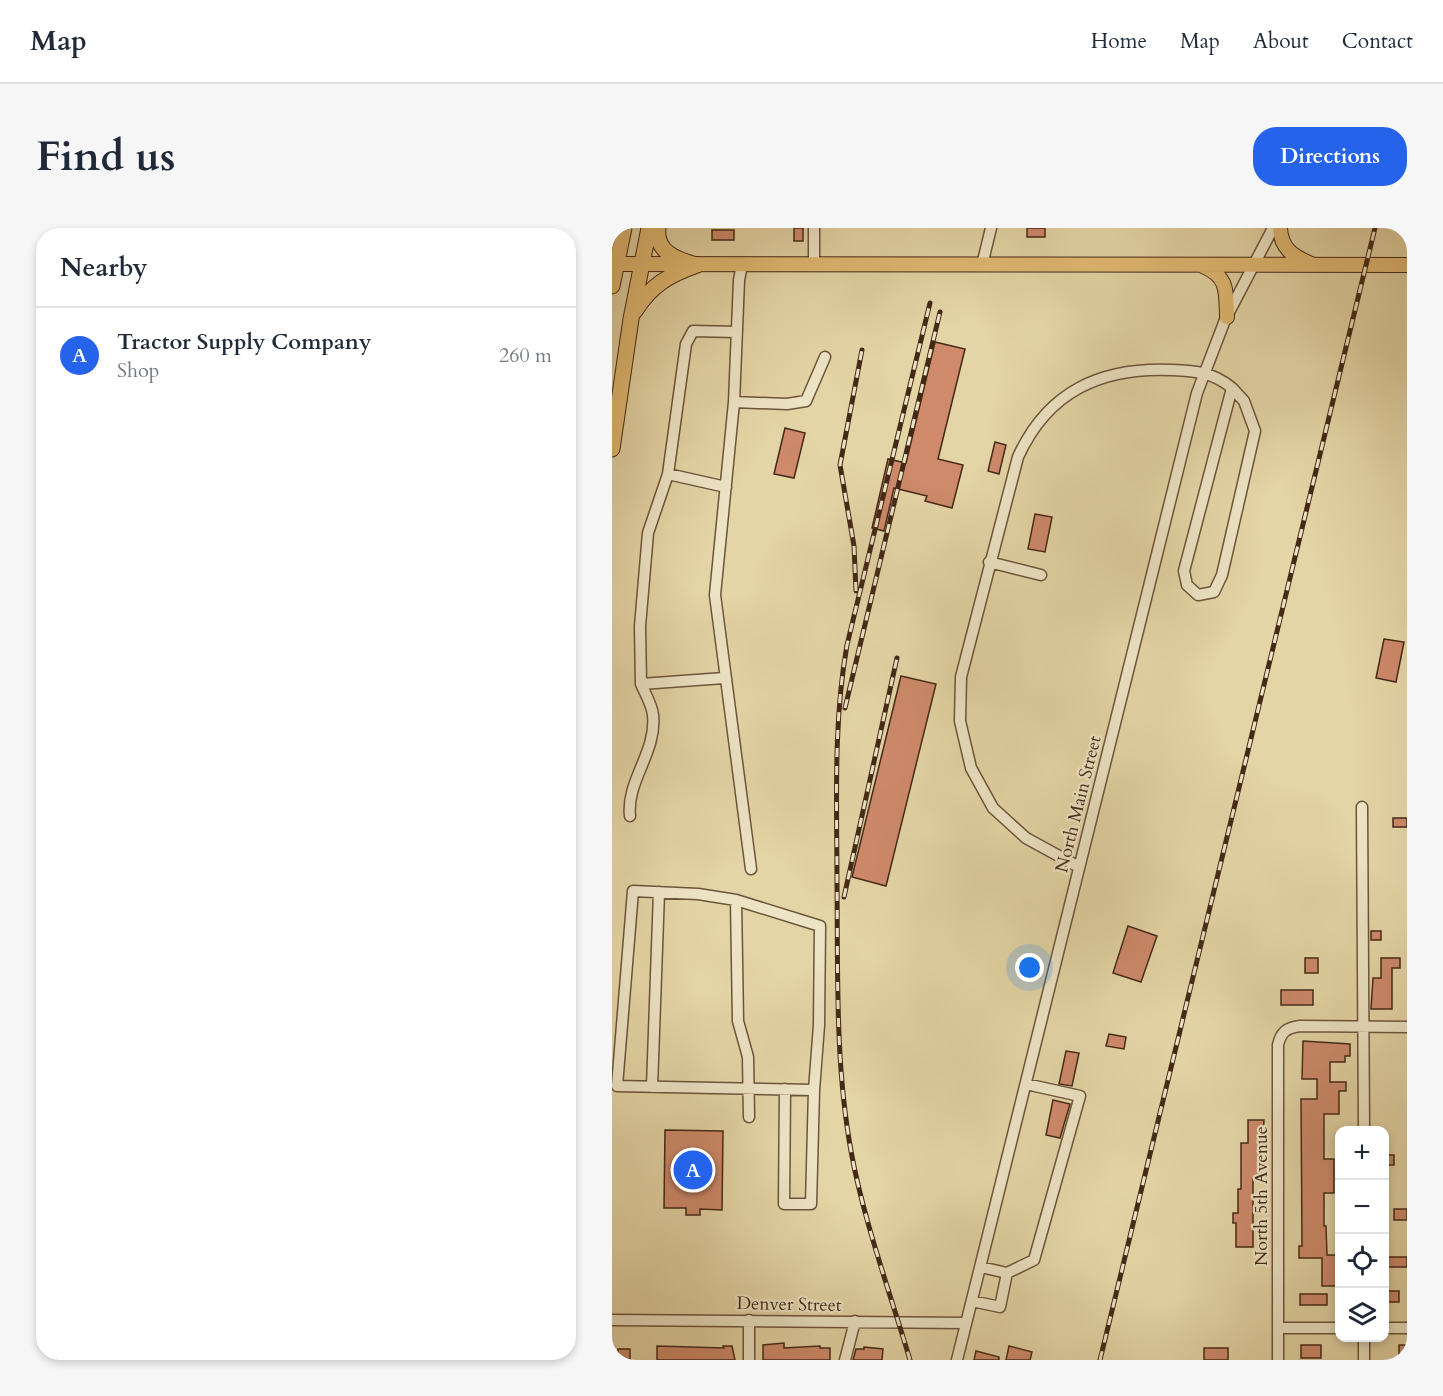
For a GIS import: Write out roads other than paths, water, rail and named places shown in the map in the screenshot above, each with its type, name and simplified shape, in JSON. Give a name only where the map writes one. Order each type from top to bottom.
[{"type":"highway","points":[[612,238],[619,228]]},
{"type":"highway","points":[[612,286],[614,264],[624,228]]},
{"type":"highway","points":[[612,449],[631,319],[649,228]]},
{"type":"highway","points":[[658,228],[658,239],[668,254],[678,260],[697,265]]},
{"type":"highway","points":[[631,319],[656,284],[667,276],[697,265]]},
{"type":"main road","points":[[1280,228],[1280,239],[1287,250],[1312,265]]},
{"type":"main road","points":[[614,264],[1407,265]]},
{"type":"main road","points":[[1201,265],[1217,272],[1221,279],[1226,290],[1227,317]]},
{"type":"street","points":[[814,228],[814,265]]},
{"type":"street","points":[[982,265],[991,228]]},
{"type":"street","name":"North Main Street","points":[[957,1360],[1204,372],[1227,317],[1274,228]]},
{"type":"street","points":[[742,265],[734,402],[715,595],[724,678],[751,868]]},
{"type":"street","points":[[630,816],[629,803],[651,746],[653,714],[642,684],[640,626],[648,533],[668,474],[686,344],[693,331],[737,332]]},
{"type":"street","points":[[734,402],[787,404],[806,401],[825,357]]},
{"type":"street","points":[[1079,867],[1040,847],[1002,819],[985,796],[969,760],[960,720],[961,677],[1018,457],[1036,425],[1062,399],[1084,384],[1112,374],[1143,370],[1204,372],[1232,388],[1244,401],[1255,430],[1222,575],[1214,592],[1198,596],[1187,585],[1184,571],[1232,388]]},
{"type":"street","points":[[668,474],[726,487]]},
{"type":"street","points":[[989,562],[1041,575]]},
{"type":"street","points":[[642,684],[724,678]]},
{"type":"street","points":[[1362,807],[1364,1126]]},
{"type":"street","points":[[785,1089],[784,1204],[811,1204],[814,1090],[819,1025],[820,926],[736,900],[633,891],[617,1086],[785,1089],[814,1090]]},
{"type":"street","points":[[652,1087],[659,892]]},
{"type":"street","points":[[736,900],[738,1021],[748,1057],[749,1117]]},
{"type":"street","name":"North 5th Avenue","points":[[1278,1360],[1278,1045],[1283,1032],[1300,1026],[1364,1027]]},
{"type":"street","points":[[1364,1027],[1407,1027]]},
{"type":"street","points":[[981,1267],[1007,1273],[1027,1266],[1034,1260],[1080,1096],[1026,1084]]},
{"type":"street","points":[[972,1301],[1000,1306],[1007,1273]]},
{"type":"street","name":"Denver Street","points":[[612,1320],[966,1323]]},
{"type":"street","points":[[749,1320],[749,1360]]},
{"type":"street","points":[[845,1360],[855,1322]]},
{"type":"street","points":[[1278,1328],[1335,1328]]},
{"type":"street","points":[[1389,1328],[1407,1328]]},
{"type":"street","points":[[1364,1342],[1364,1360]]},
{"type":"railway","points":[[1100,1360],[1375,228]]},
{"type":"railway","points":[[910,1360],[862,1203],[846,1118],[838,1018],[837,764],[840,704],[847,645],[930,303]]},
{"type":"railway","points":[[845,708],[940,312]]},
{"type":"railway","points":[[856,591],[854,546],[840,465],[862,350]]},
{"type":"railway","points":[[844,897],[897,658]]},
{"type":"place","name":"Tractor Supply Company","points":[[693,1170]]}]
